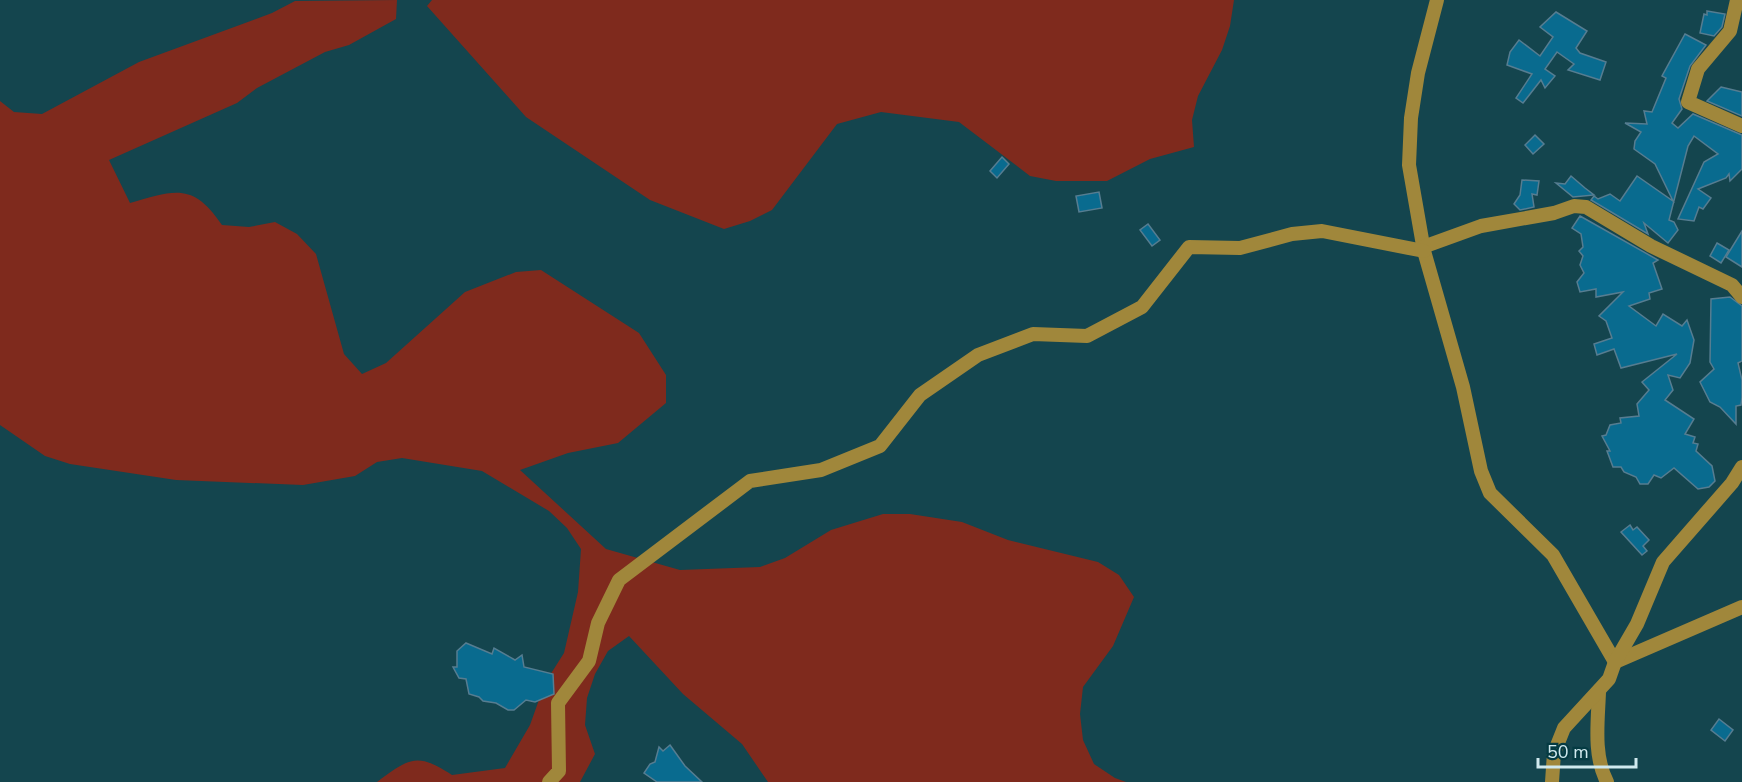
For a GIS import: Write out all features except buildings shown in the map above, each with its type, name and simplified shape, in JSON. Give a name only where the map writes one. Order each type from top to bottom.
[{"type":"street","points":[[1437,0],[1418,74],[1411,118],[1409,165],[1424,249],[1463,387],[1481,471],[1490,493],[1553,555],[1615,662]]},
{"type":"street","points":[[1737,0],[1730,31],[1698,69],[1688,102],[1742,126]]},
{"type":"street","points":[[549,782],[559,771],[558,703],[589,661],[598,623],[619,579],[750,481],[821,470],[880,446],[920,395],[978,355],[1034,334],[1088,336],[1142,307],[1189,247],[1240,248],[1292,234],[1322,231],[1424,249],[1482,226],[1545,215],[1574,206],[1586,207],[1651,246],[1732,285],[1742,297]]},
{"type":"street","points":[[1552,782],[1554,753],[1564,728],[1609,679],[1615,662],[1638,624],[1663,562],[1732,483],[1742,467]]},
{"type":"street","points":[[1615,662],[1742,607]]},
{"type":"street","points":[[1599,692],[1597,734],[1602,773],[1607,782]]},
{"type":"shaded area","points":[[397,0],[396,19],[349,45],[325,52],[257,88],[237,103],[109,160],[130,203],[159,195],[182,193],[202,202],[222,225],[249,227],[275,222],[297,234],[316,254],[344,354],[362,374],[386,363],[465,292],[516,272],[541,270],[639,333],[666,375],[666,403],[618,443],[568,453],[520,470],[606,549],[680,570],[760,567],[785,558],[831,530],[883,514],[910,514],[962,522],[1008,540],[1098,562],[1119,575],[1134,597],[1113,646],[1083,687],[1080,714],[1083,740],[1094,764],[1115,778],[1126,782],[768,782],[742,744],[683,694],[629,636],[608,651],[595,674],[587,698],[585,725],[595,754],[580,782],[377,782],[397,768],[413,761],[430,763],[452,775],[505,768],[530,725],[545,683],[564,653],[578,592],[581,549],[567,528],[549,511],[482,471],[402,458],[377,462],[355,476],[303,485],[176,480],[70,464],[45,456],[0,425],[0,101],[14,112],[42,114],[139,62],[272,13],[295,1]]},
{"type":"shaded area","points":[[432,0],[1234,0],[1230,26],[1222,50],[1198,96],[1192,120],[1194,147],[1150,159],[1107,181],[1056,181],[1030,176],[959,122],[881,112],[837,124],[772,210],[750,221],[724,229],[650,200],[526,117],[427,6]]}]
